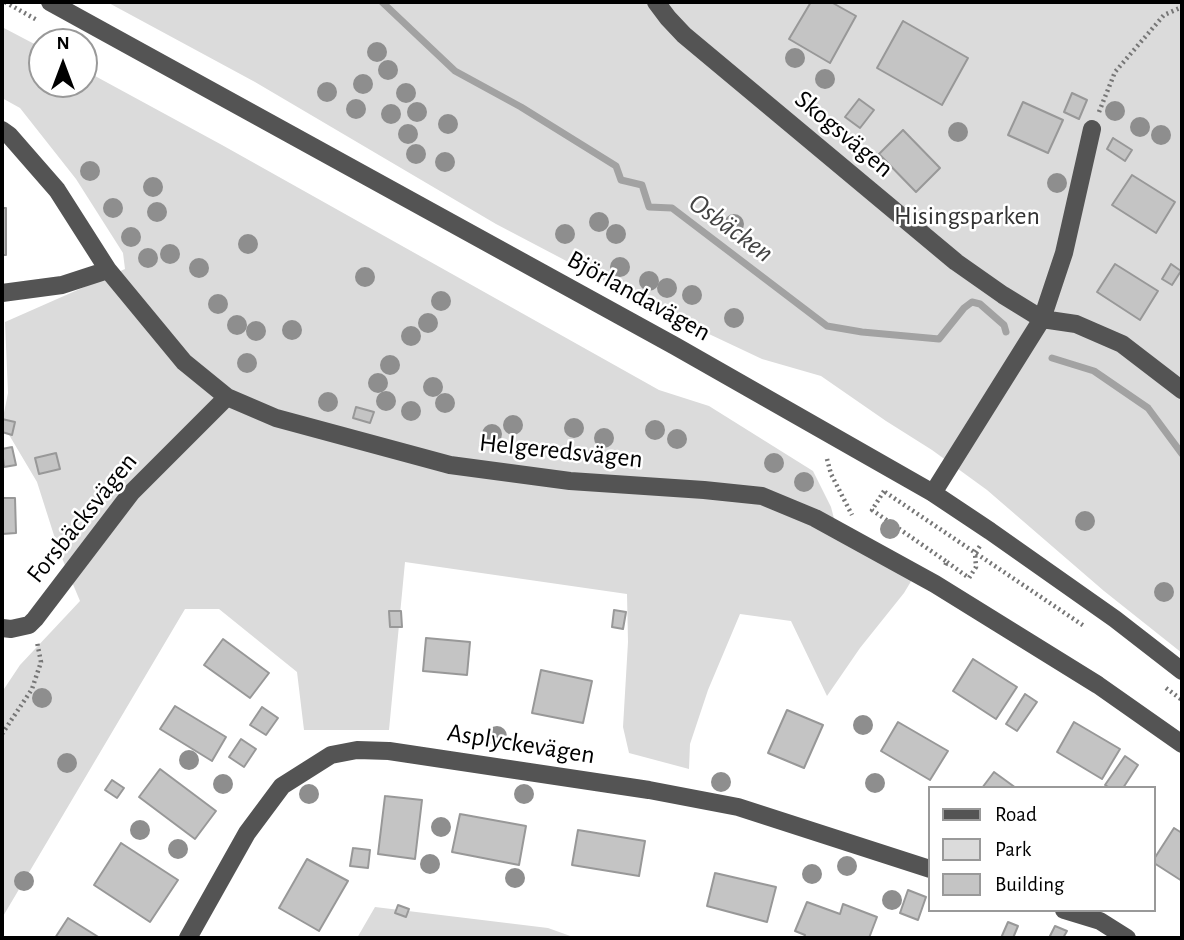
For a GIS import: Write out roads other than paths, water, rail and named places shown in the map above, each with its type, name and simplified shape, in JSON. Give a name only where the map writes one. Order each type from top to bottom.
[{"type":"street","name":"Björlandavägen","points":[[50,2],[675,346],[933,493],[1096,605],[1182,671]]},
{"type":"street","name":"Skogsvägen","points":[[656,2],[684,34],[956,262],[1042,319],[1076,324],[1122,344],[1182,390]]},
{"type":"street","points":[[933,493],[1042,319],[1064,253],[1092,129]]},
{"type":"street","name":"Helgeredsvägen","points":[[2,130],[57,190],[108,270],[184,362],[227,397],[276,418],[450,465],[570,481],[762,496],[815,518],[935,584],[1098,685],[1182,744]]},
{"type":"street","points":[[2,293],[62,285],[108,270]]},
{"type":"street","name":"Forsbäcksvägen","points":[[2,628],[29,625],[131,493],[227,397]]},
{"type":"street","name":"Asplyckevägen","points":[[188,938],[247,833],[282,786],[331,755],[357,750],[389,751],[649,790],[738,807],[928,868]]},
{"type":"street","points":[[1071,912],[1100,921],[1127,938]]},
{"type":"waterway","name":"Osbäcken","points":[[382,2],[455,71],[521,107],[616,166],[621,180],[642,185],[649,207],[672,208],[827,326],[939,339],[972,302],[980,304],[1004,325],[1006,332]]},
{"type":"waterway","name":"Osbäcken","points":[[1052,358],[1094,371],[1148,408],[1182,454]]},
{"type":"park label","name":"Hisingsparken","points":[[967,216]]}]
